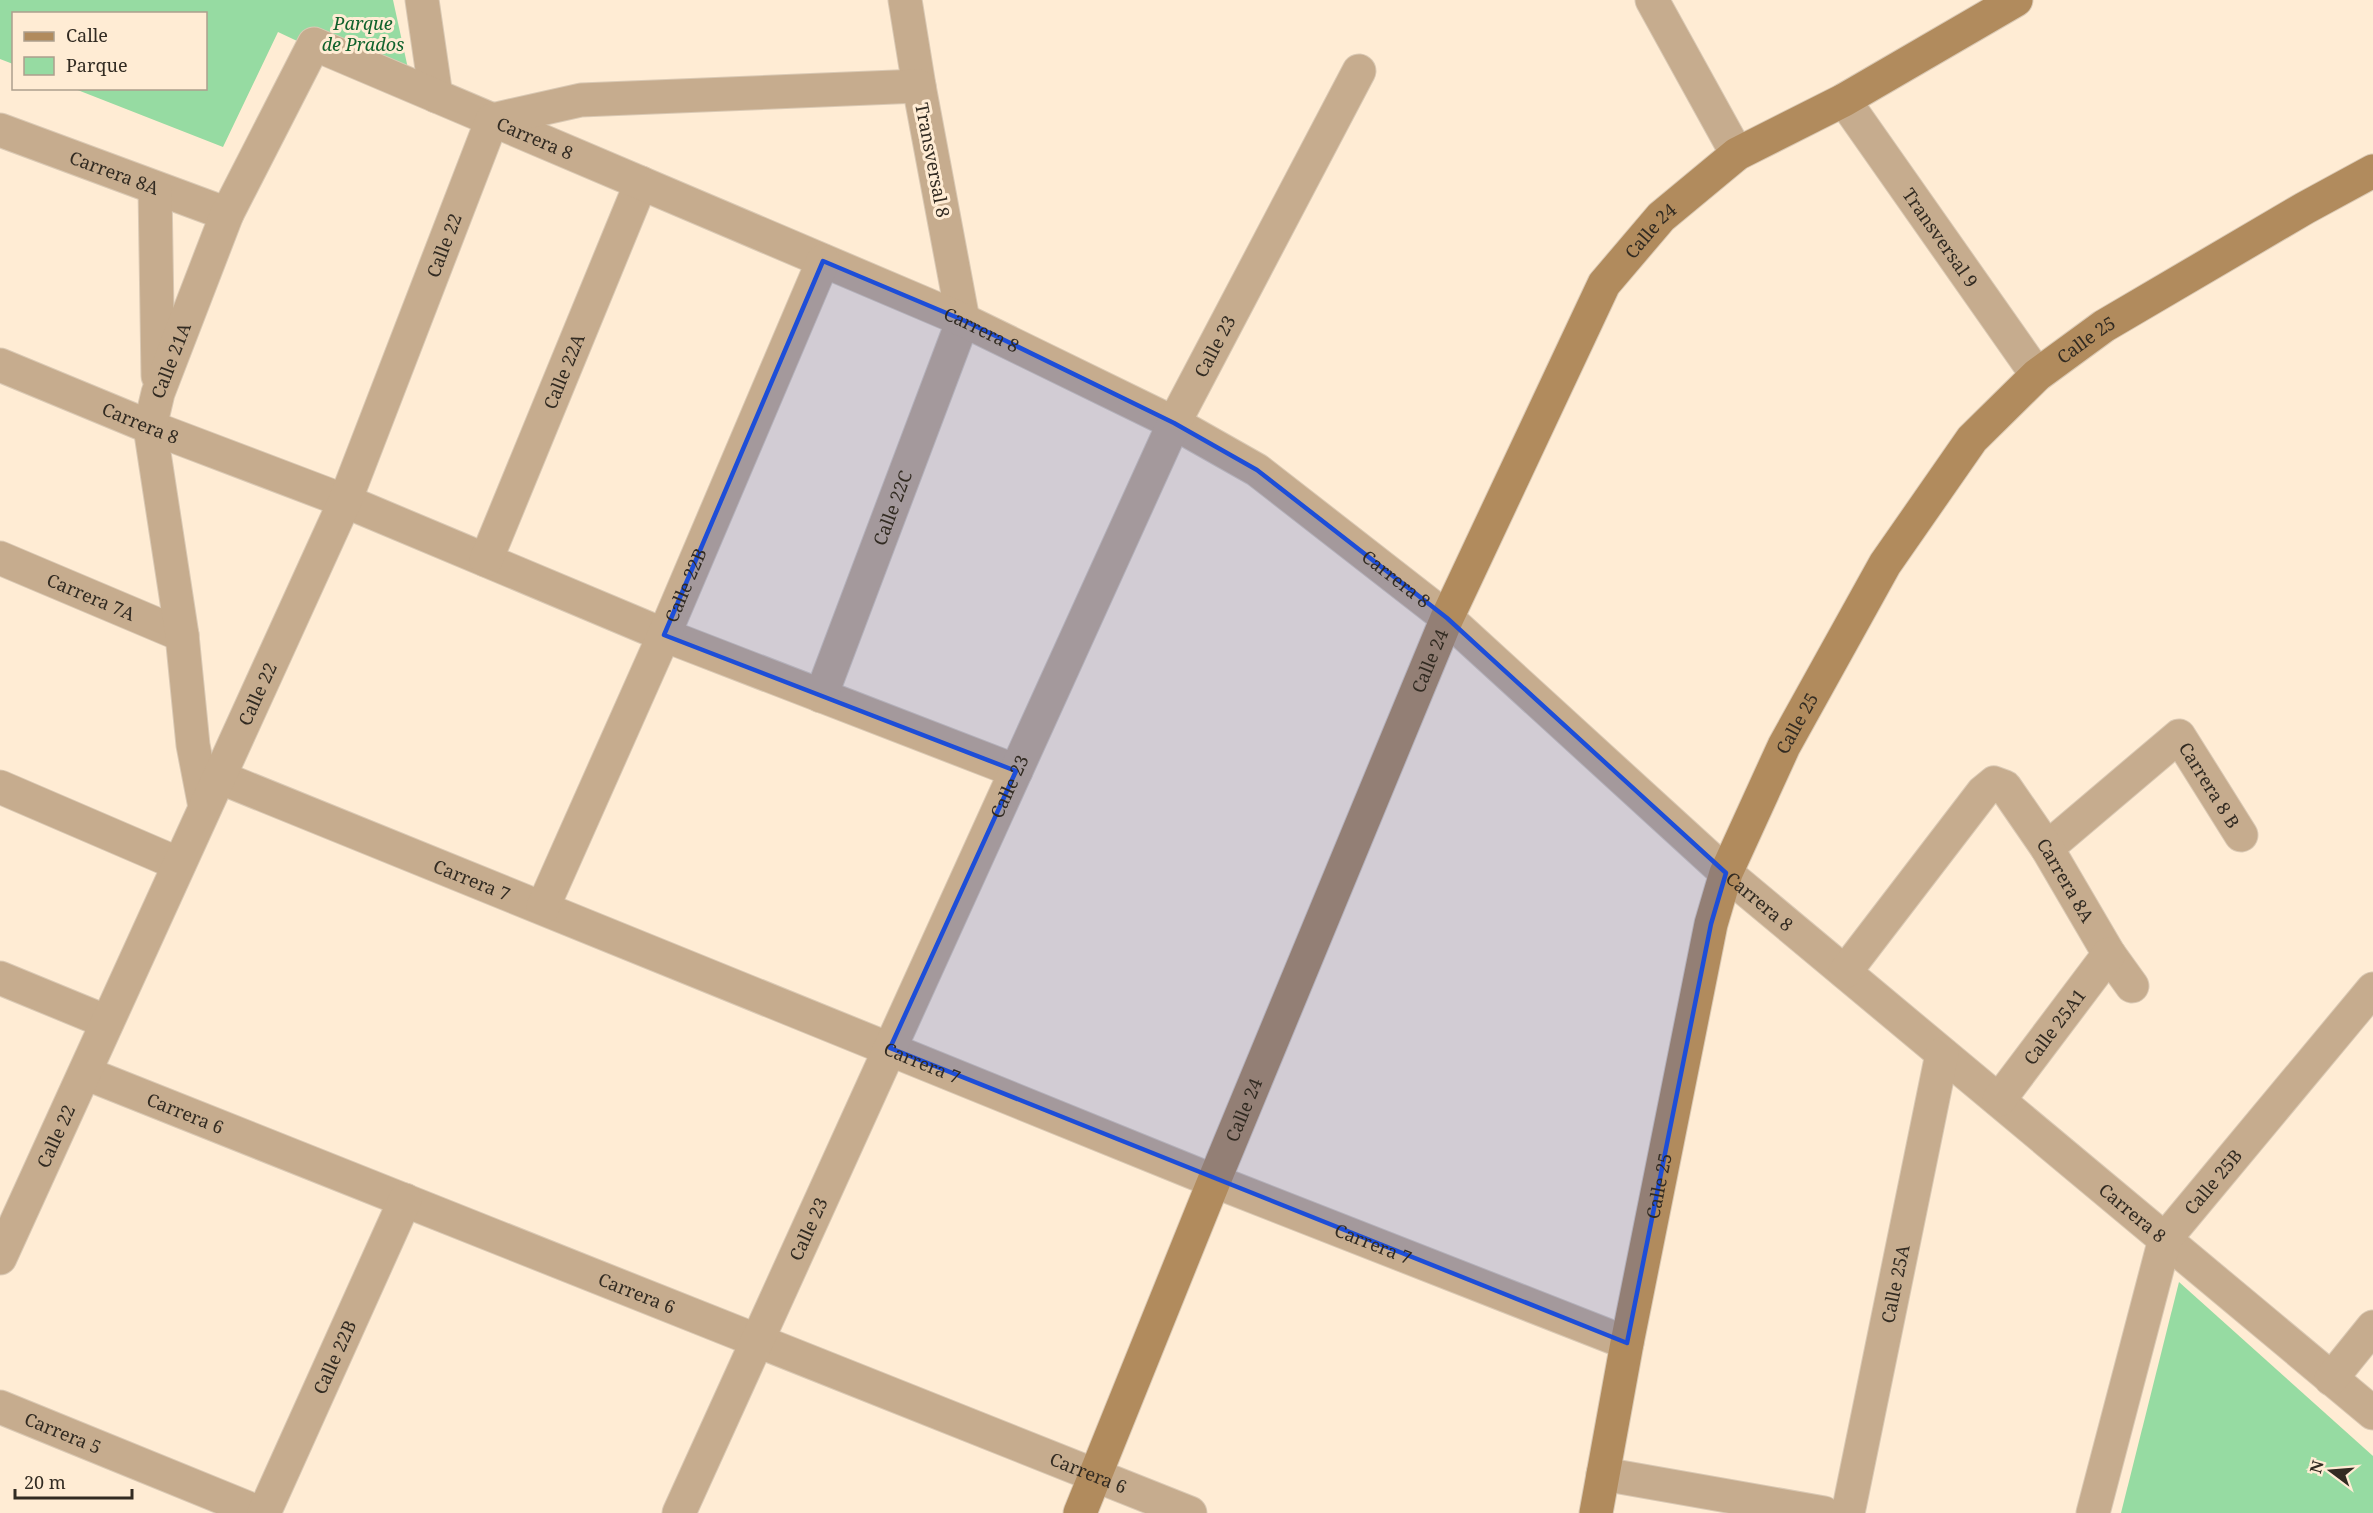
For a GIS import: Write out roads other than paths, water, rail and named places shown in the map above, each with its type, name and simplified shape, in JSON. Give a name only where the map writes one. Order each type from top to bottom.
[{"type":"street","points":[[422,0],[436,96]]},
{"type":"street","name":"Transversal 8","points":[[905,0],[963,320]]},
{"type":"street","points":[[1652,0],[1737,154]]},
{"type":"street","name":"Calle 24","points":[[1080,1513],[1214,1181],[1447,618],[1604,284],[1661,217],[1737,154],[1844,100],[2016,0]]},
{"type":"street","name":"Carrera 8","points":[[314,44],[963,320],[1174,423],[1257,470],[1447,618],[1726,873],[2373,1413]]},
{"type":"street","name":"Calle 21A","points":[[205,807],[193,745],[182,635],[150,427],[158,393],[227,214],[314,44]]},
{"type":"street","name":"Calle 23","points":[[679,1513],[1174,423],[1359,71]]},
{"type":"street","points":[[492,120],[581,100],[919,86]]},
{"type":"street","name":"Transversal 9","points":[[1844,100],[2037,375]]},
{"type":"street","name":"Calle 22","points":[[0,1258],[12,1199],[85,1072],[345,501],[492,120]]},
{"type":"street","name":"Carrera 8A","points":[[0,130],[227,214]]},
{"type":"street","name":"Calle 25","points":[[1596,1513],[1627,1343],[1711,924],[1726,873],[1784,746],[1885,564],[1972,439],[2037,375],[2104,326],[2305,208],[2373,171]]},
{"type":"street","name":"Calle 22A","points":[[486,560],[641,183]]},
{"type":"street","points":[[155,189],[158,393]]},
{"type":"street","name":"Calle 22B","points":[[543,907],[664,635],[823,261]]},
{"type":"street","name":"Calle 22C","points":[[821,696],[963,320]]},
{"type":"street","name":"Carrera 8","points":[[0,365],[150,427],[345,501],[664,635],[1016,771]]},
{"type":"street","name":"Carrera 7A","points":[[0,558],[182,635]]},
{"type":"street","name":"Carrera 8 B","points":[[2047,848],[2179,736],[2241,834]]},
{"type":"street","name":"Carrera 7","points":[[219,777],[1214,1181],[1627,1343]]},
{"type":"street","name":"Carrera 8A","points":[[1845,972],[1983,792],[1994,783],[2005,787],[2047,848],[2109,954],[2132,986]]},
{"type":"street","points":[[0,787],[179,864]]},
{"type":"street","name":"Calle 25A1","points":[[1999,1100],[2109,954]]},
{"type":"street","points":[[0,978],[107,1022]]},
{"type":"street","name":"Calle 25B","points":[[2092,1513],[2165,1239],[2373,989]]},
{"type":"street","name":"Calle 25A","points":[[1848,1513],[1942,1054]]},
{"type":"street","name":"Carrera 6","points":[[85,1072],[1190,1513]]},
{"type":"street","name":"Calle 22B","points":[[262,1513],[405,1200]]},
{"type":"street","points":[[2331,1379],[2373,1327]]},
{"type":"street","name":"Carrera 5","points":[[0,1407],[262,1513]]},
{"type":"street","points":[[1603,1474],[1824,1513]]},
{"type":"park label","name":"Parque de Prados","points":[[363,33]]}]
